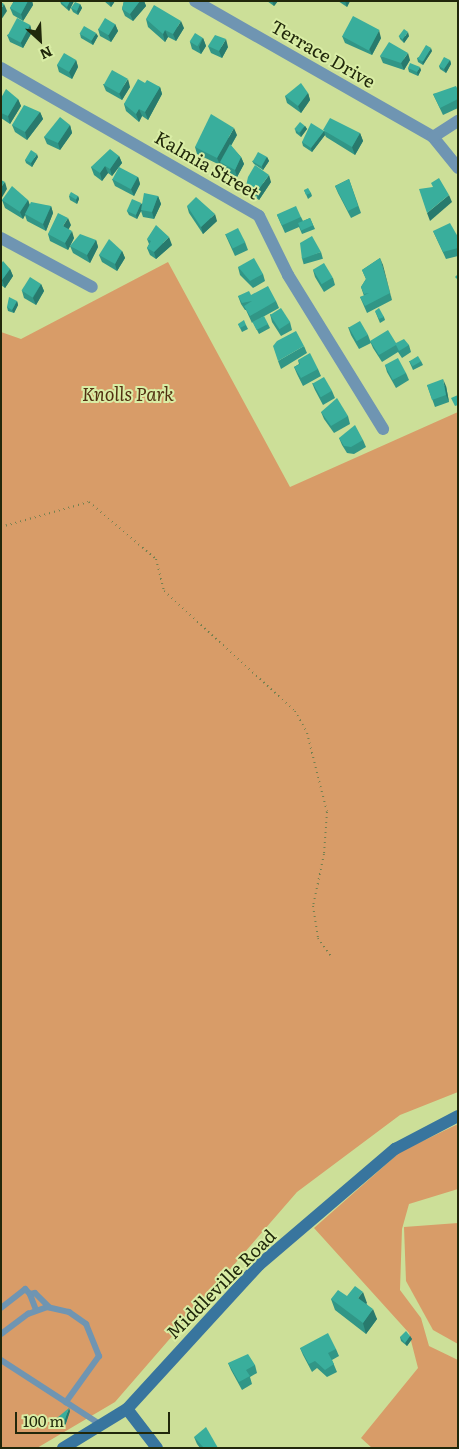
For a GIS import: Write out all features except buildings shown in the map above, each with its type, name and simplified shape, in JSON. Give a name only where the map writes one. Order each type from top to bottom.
[{"type":"street","name":"Terrace Drive","points":[[195,1],[433,137]]},
{"type":"street","name":"Kalmia Street","points":[[1,68],[260,216],[288,275],[383,429]]},
{"type":"street","points":[[458,121],[433,137],[458,168]]},
{"type":"street","points":[[1,238],[92,287]]},
{"type":"street","name":"Middleville Road","points":[[63,1448],[127,1409],[260,1265],[394,1149],[458,1116]]},
{"type":"street","points":[[127,1409],[157,1448]]},
{"type":"lane","points":[[1,1308],[25,1289],[30,1294],[36,1310]]},
{"type":"lane","points":[[30,1294],[35,1293],[49,1307],[81,1320],[98,1347],[99,1358],[66,1402]]},
{"type":"lane","points":[[1,1334],[36,1310],[49,1307]]},
{"type":"lane","points":[[1,1360],[101,1425]]},
{"type":"path","points":[[1,527],[89,502],[156,559],[164,591],[295,711],[307,733],[327,812],[324,854],[313,906],[318,938],[331,956]]},
{"type":"green space","name":"Knolls Park","points":[[168,262],[290,487],[458,412],[458,1092],[400,1115],[297,1192],[115,1402],[37,1448],[1,1448],[1,332],[21,339]]},
{"type":"green space","points":[[458,1124],[458,1189],[409,1204],[402,1229],[400,1290],[421,1318],[429,1346],[458,1360],[458,1448],[372,1448],[361,1438],[418,1368],[409,1333],[314,1228],[400,1152]]},
{"type":"green space","points":[[458,1223],[458,1344],[433,1330],[406,1281],[404,1227]]}]
